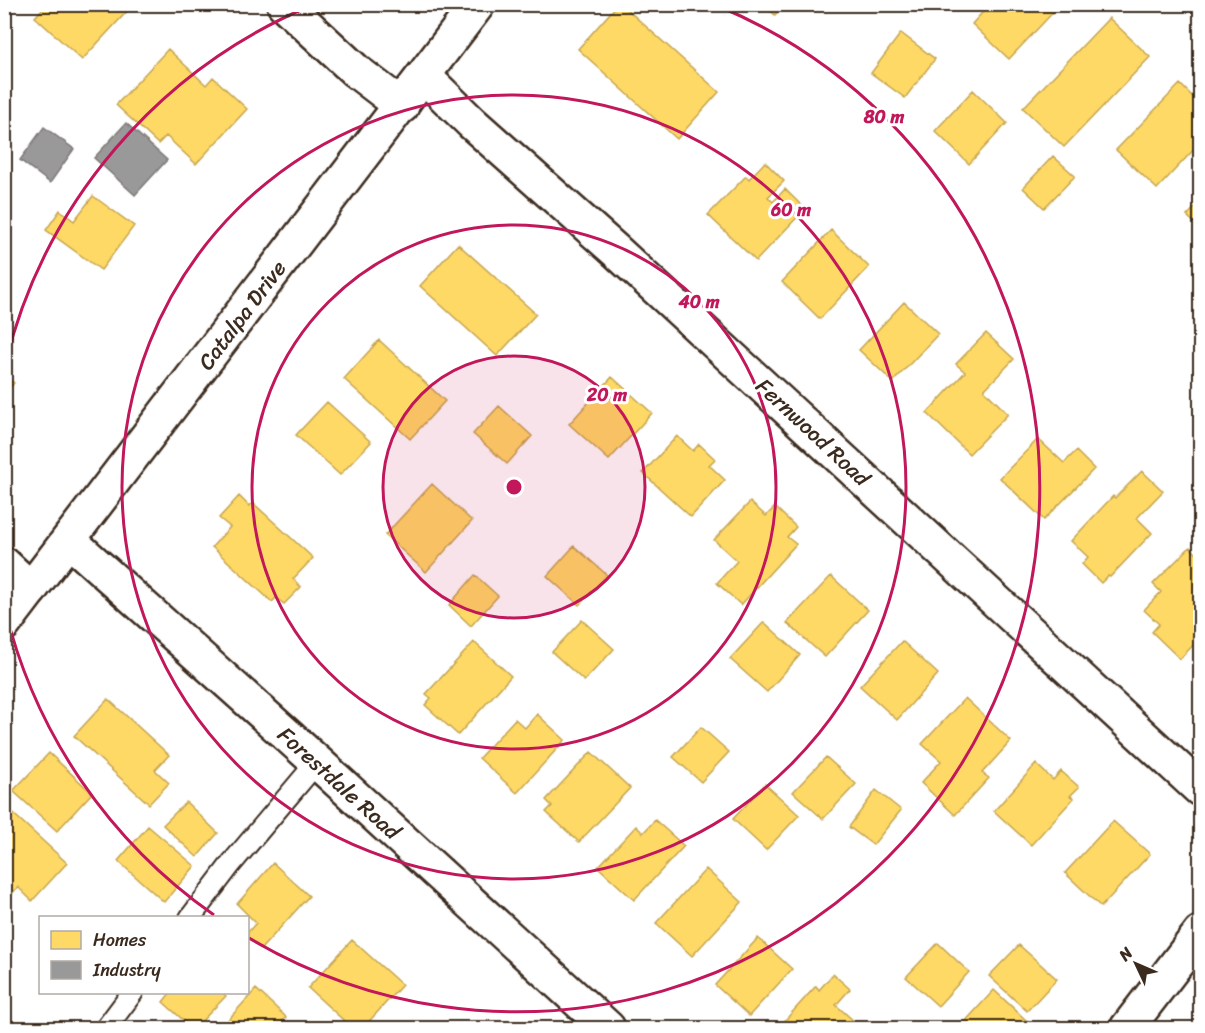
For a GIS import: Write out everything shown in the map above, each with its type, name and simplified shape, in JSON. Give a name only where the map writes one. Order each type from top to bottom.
[{"type":"street","points":[[284,4],[356,71],[402,106]]},
{"type":"street","name":"Catalpa Drive","points":[[4,624],[478,4]]},
{"type":"street","name":"Fernwood Road","points":[[424,76],[472,123],[616,251],[1200,789]]},
{"type":"street","name":"Forestdale Road","points":[[69,540],[608,1029]]},
{"type":"street","points":[[4,564],[31,589]]},
{"type":"street","points":[[1127,1029],[1200,933]]},
{"type":"lane","points":[[192,916],[231,864],[316,762]]},
{"type":"lane","points":[[105,1029],[132,994]]},
{"type":"building: Homes","points":[[47,4],[131,4],[132,6],[82,60],[35,17]]},
{"type":"building: Homes","points":[[618,4],[621,4],[719,92],[677,139],[578,49]]},
{"type":"building: Homes","points":[[763,4],[785,4],[775,15]]},
{"type":"building: Homes","points":[[990,4],[1061,4],[1009,59],[972,24]]},
{"type":"building: Homes","points":[[1109,18],[1150,57],[1064,147],[1023,108]]},
{"type":"building: Homes","points":[[901,33],[935,59],[905,98],[871,73]]},
{"type":"building: Homes","points":[[168,49],[206,85],[213,77],[247,109],[196,164],[166,136],[158,144],[116,105]]},
{"type":"building: Homes","points":[[1180,84],[1200,104],[1200,143],[1157,189],[1116,150]]},
{"type":"building: Homes","points":[[973,90],[1007,123],[969,164],[935,131]]},
{"type":"building: Homes","points":[[1053,156],[1075,176],[1044,208],[1023,188]]},
{"type":"building: Homes","points":[[765,162],[784,181],[768,197],[773,202],[785,189],[805,209],[756,261],[708,215],[746,176],[749,179]]},
{"type":"building: Homes","points":[[93,196],[134,226],[101,270],[46,230],[60,210],[74,221]]},
{"type":"building: Homes","points":[[1200,202],[1200,228],[1187,216]]},
{"type":"building: Homes","points":[[831,230],[869,267],[820,319],[782,282]]},
{"type":"building: Homes","points":[[458,244],[536,314],[497,356],[420,286]]},
{"type":"building: Homes","points":[[904,302],[938,334],[893,382],[859,350]]},
{"type":"building: Homes","points":[[986,333],[1014,359],[984,390],[1008,414],[969,454],[927,413],[965,372],[956,364]]},
{"type":"building: Homes","points":[[379,340],[445,401],[410,439],[344,379]]},
{"type":"building: Homes","points":[[4,376],[14,383],[4,395]]},
{"type":"building: Homes","points":[[612,377],[652,413],[609,460],[569,424]]},
{"type":"building: Homes","points":[[327,402],[371,442],[340,475],[296,435]]},
{"type":"building: Homes","points":[[499,406],[532,436],[507,464],[473,434]]},
{"type":"building: Homes","points":[[677,436],[693,451],[699,444],[715,459],[709,465],[725,480],[691,517],[643,473]]},
{"type":"building: Homes","points":[[1038,439],[1064,463],[1076,451],[1094,469],[1044,520],[1000,478]]},
{"type":"building: Homes","points":[[1142,471],[1163,491],[1137,518],[1152,533],[1110,577],[1108,576],[1101,583],[1082,564],[1088,557],[1071,541],[1113,496],[1115,498]]},
{"type":"building: Homes","points":[[432,484],[472,521],[426,572],[385,535]]},
{"type":"building: Homes","points":[[239,496],[249,506],[253,503],[313,558],[293,579],[301,587],[284,604],[276,598],[272,602],[212,547],[230,527],[219,518]]},
{"type":"building: Homes","points":[[750,502],[766,516],[775,507],[796,527],[787,537],[796,544],[741,605],[717,583],[737,561],[714,540]]},
{"type":"building: Homes","points":[[574,546],[607,575],[579,605],[547,576]]},
{"type":"building: Homes","points":[[1190,547],[1200,557],[1200,638],[1180,659],[1152,632],[1159,624],[1144,610],[1161,592],[1153,584]]},
{"type":"building: Homes","points":[[475,575],[498,596],[471,626],[449,605]]},
{"type":"building: Homes","points":[[831,576],[868,610],[825,657],[787,623]]},
{"type":"building: Homes","points":[[582,620],[614,649],[584,681],[552,652]]},
{"type":"building: Homes","points":[[764,622],[800,655],[767,692],[730,659]]},
{"type":"building: Homes","points":[[902,641],[938,674],[897,720],[860,686]]},
{"type":"building: Homes","points":[[474,642],[511,676],[458,735],[425,705],[431,698],[426,694]]},
{"type":"building: Homes","points":[[965,698],[1011,741],[982,773],[989,778],[955,815],[921,783],[941,761],[922,744]]},
{"type":"building: Homes","points":[[108,699],[169,755],[155,770],[169,783],[149,804],[74,736]]},
{"type":"building: Homes","points":[[537,714],[565,740],[517,793],[479,758],[515,719],[525,728]]},
{"type":"building: Homes","points":[[701,727],[729,752],[701,782],[673,757]]},
{"type":"building: Homes","points":[[591,752],[630,788],[579,842],[546,812],[552,806],[546,800]]},
{"type":"building: Homes","points":[[49,753],[92,793],[57,831],[13,791]]},
{"type":"building: Homes","points":[[826,757],[856,784],[823,819],[793,792]]},
{"type":"building: Homes","points":[[1036,764],[1053,780],[1061,771],[1079,787],[1070,796],[1074,798],[1031,845],[994,811]]},
{"type":"building: Homes","points":[[765,784],[799,815],[766,850],[733,819]]},
{"type":"building: Homes","points":[[876,790],[901,810],[873,845],[849,827]]},
{"type":"building: Homes","points":[[186,802],[218,833],[197,857],[163,825]]},
{"type":"building: Homes","points":[[6,807],[67,863],[32,901],[18,887],[4,902],[4,808]]},
{"type":"building: Homes","points":[[655,820],[684,846],[634,900],[598,867],[636,826],[643,833]]},
{"type":"building: Homes","points":[[1113,821],[1150,854],[1101,907],[1065,873]]},
{"type":"building: Homes","points":[[148,826],[195,866],[164,902],[118,861]]},
{"type":"building: Homes","points":[[273,863],[309,896],[261,949],[249,938],[249,931],[256,923],[237,904]]},
{"type":"building: Homes","points":[[706,869],[742,902],[692,956],[656,923]]},
{"type":"building: Homes","points":[[758,938],[792,969],[749,1016],[715,985]]},
{"type":"building: Homes","points":[[352,940],[402,985],[363,1028],[352,1028],[308,988]]},
{"type":"building: Homes","points":[[938,943],[969,972],[938,1006],[906,977]]},
{"type":"building: Homes","points":[[1019,945],[1057,979],[1027,1011],[989,976]]},
{"type":"building: Homes","points":[[833,974],[850,989],[836,1005],[855,1022],[849,1028],[778,1028],[816,986],[819,990]]},
{"type":"building: Homes","points":[[256,989],[286,1017],[276,1028],[236,1028],[227,1021]]},
{"type":"building: Homes","points":[[994,990],[1027,1021],[1020,1028],[967,1028],[962,1025]]},
{"type":"building: Homes","points":[[169,994],[224,994],[226,996],[195,1028],[192,1028],[163,1002]]},
{"type":"building: Industry","points":[[126,123],[167,160],[135,195],[94,158]]},
{"type":"building: Industry","points":[[44,127],[74,149],[50,183],[20,160]]}]
